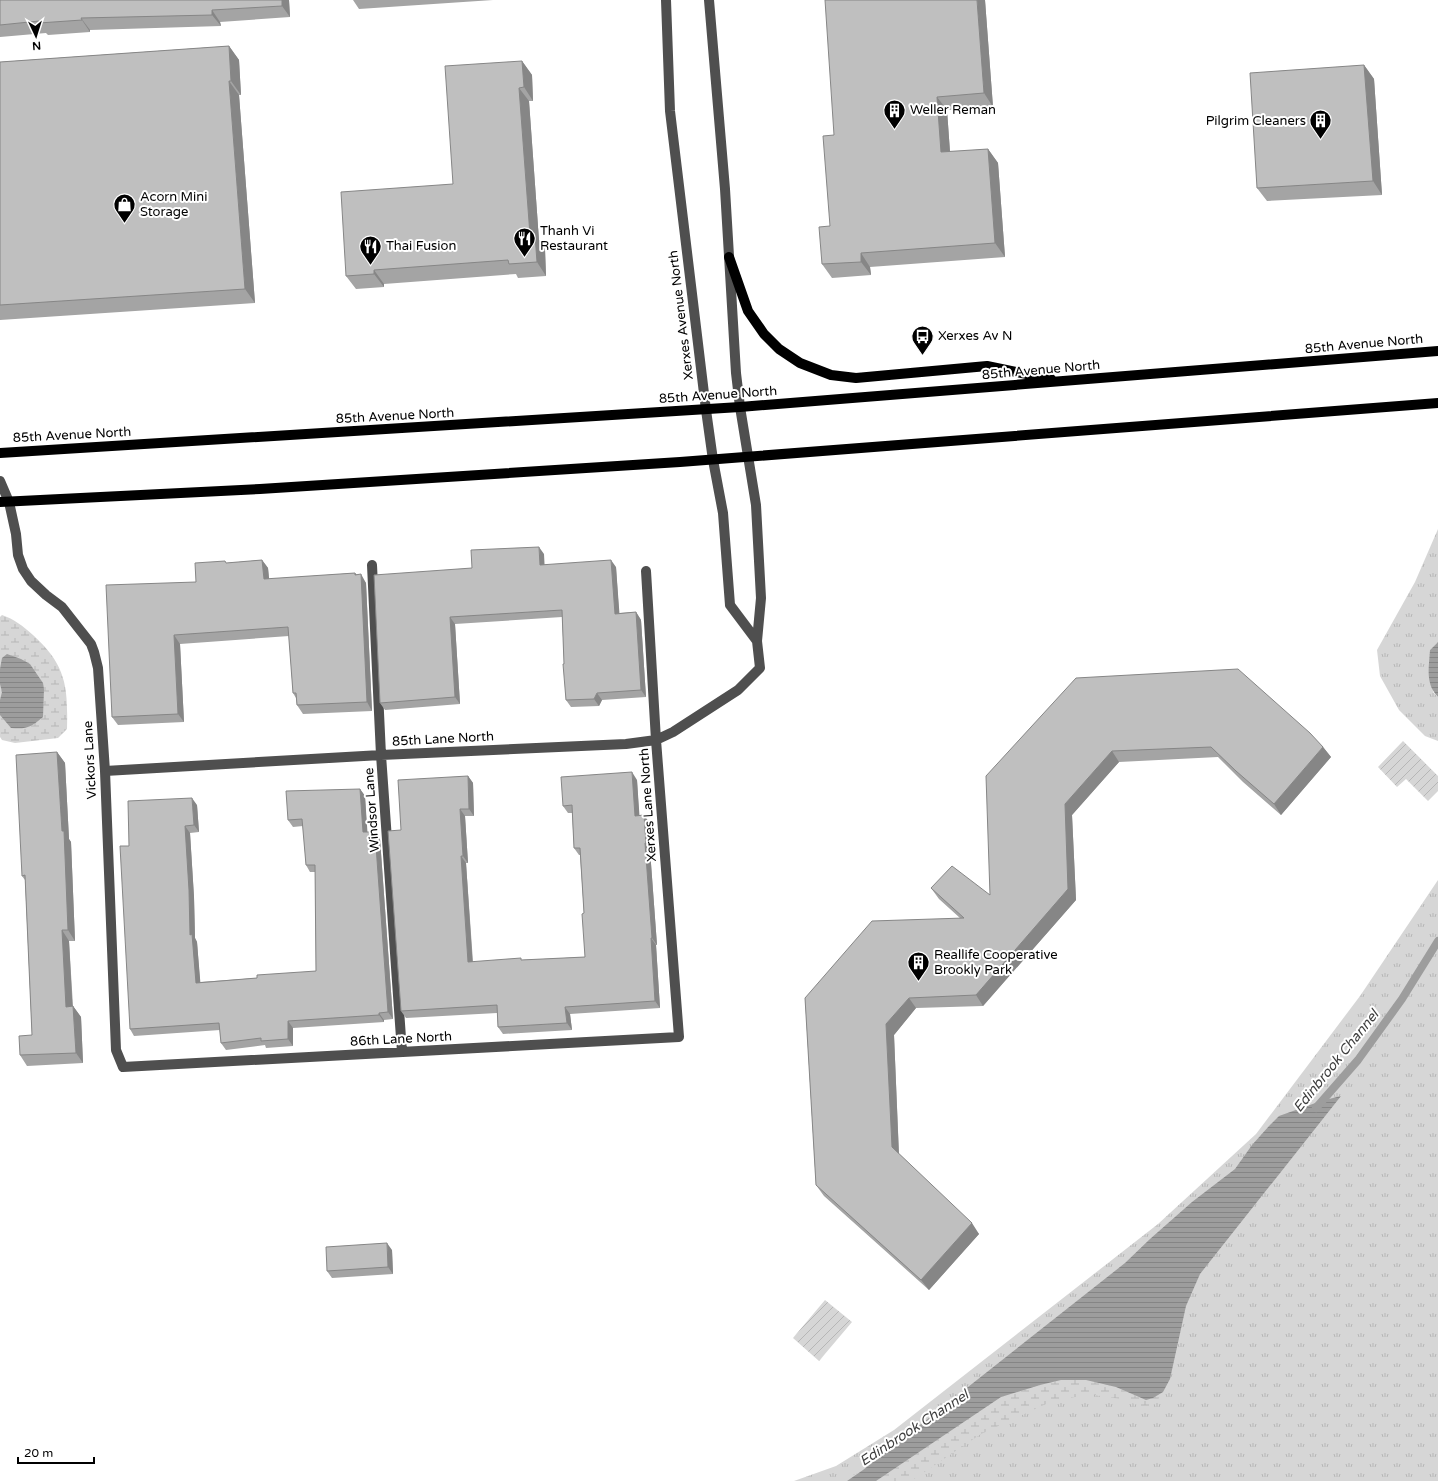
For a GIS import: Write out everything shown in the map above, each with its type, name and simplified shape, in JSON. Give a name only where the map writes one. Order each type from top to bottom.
[{"type":"main road","points":[[729,257],[748,311],[764,334],[779,349],[800,363],[831,375],[856,378],[987,366],[1063,381]]},
{"type":"main road","name":"85th Avenue North","points":[[0,453],[706,410],[1438,351]]},
{"type":"main road","points":[[4,502],[267,488],[713,460],[1438,403]]},
{"type":"street","name":"Xerxes Avenue North","points":[[666,0],[670,112],[706,410],[723,514],[730,605],[757,641]]},
{"type":"street","points":[[709,0],[729,257],[736,373],[756,505],[761,598],[757,641]]},
{"type":"street","name":"Vickors Lane","points":[[0,481],[4,502],[16,534],[18,555],[23,569],[31,581],[62,607],[91,644],[98,668],[105,771],[116,1050],[124,1067]]},
{"type":"street","name":"Windsor Lane","points":[[372,565],[381,755],[402,1052]]},
{"type":"street","name":"Xerxes Lane North","points":[[646,571],[656,740],[679,1037]]},
{"type":"street","name":"85th Lane North","points":[[105,771],[381,755],[626,744],[656,740],[673,732],[738,690],[760,668],[757,641]]},
{"type":"street","name":"86th Lane North","points":[[124,1067],[679,1037]]},
{"type":"green space","points":[[1438,529],[1438,642],[1430,650],[1433,692],[1438,697],[1438,741],[1425,736],[1399,710],[1380,676],[1377,650],[1415,582]]},
{"type":"green space","points":[[2,615],[18,623],[33,635],[44,646],[59,667],[63,677],[67,700],[67,729],[58,738],[15,743],[2,740],[0,737],[0,617]]},
{"type":"green space","points":[[1403,741],[1438,776],[1438,791],[1428,801],[1406,779],[1397,787],[1378,767]]},
{"type":"green space","points":[[1438,880],[1438,1481],[794,1481],[836,1466],[894,1430],[1158,1224],[1256,1134],[1360,996]]},
{"type":"green space","points":[[825,1300],[852,1322],[819,1361],[793,1338]]},
{"type":"green space","points":[[1002,1361],[1001,1397],[1061,1380],[1086,1380],[1116,1387],[1146,1400],[1163,1392],[1155,1404],[1146,1408],[1121,1399],[1087,1394],[1046,1404],[981,1434],[911,1481],[842,1481],[863,1470]]},
{"type":"shaded area","points":[[1438,642],[1438,697],[1429,681],[1429,669],[1430,650]]},
{"type":"shaded area","points":[[7,654],[30,664],[43,683],[43,717],[35,724],[28,727],[11,728],[0,715],[0,700],[2,692],[0,684],[0,669],[2,658]]},
{"type":"shaded area","points":[[1341,1096],[1200,1274],[1186,1306],[1170,1379],[1163,1392],[1146,1400],[1116,1387],[1086,1380],[1061,1380],[1040,1385],[1001,1397],[876,1481],[847,1481],[863,1470],[1125,1263],[1192,1202],[1235,1169],[1252,1145],[1279,1116],[1321,1101]]},
{"type":"building","points":[[0,0],[282,0],[282,6],[212,10],[212,15],[81,18],[82,20],[39,23],[39,21],[0,25]]},
{"type":"building","name":"Weller Reman","points":[[825,0],[977,0],[984,93],[937,97],[941,152],[988,149],[995,243],[861,253],[861,262],[822,264],[819,227],[830,226],[823,136],[834,135]]},
{"type":"building","name":"Acorn Mini Storage","points":[[229,46],[231,81],[229,81],[245,289],[0,305],[0,62]]},
{"type":"building","points":[[522,61],[524,87],[519,88],[530,235],[535,235],[537,262],[509,264],[508,260],[374,270],[374,274],[346,276],[341,192],[453,184],[445,66]]},
{"type":"building","name":"Pilgrim Cleaners","points":[[1364,65],[1373,181],[1257,188],[1250,73]]},
{"type":"building","points":[[539,547],[540,565],[611,560],[615,614],[636,612],[641,690],[597,693],[594,699],[566,700],[563,664],[562,610],[450,617],[455,697],[380,703],[374,575],[472,568],[471,550]]},
{"type":"building","points":[[262,560],[264,579],[355,573],[355,575],[361,574],[367,702],[297,705],[296,693],[293,693],[288,627],[174,635],[178,714],[112,717],[106,585],[196,582],[195,563],[225,561],[226,563]]},
{"type":"building","name":"Reallife Cooperative Brookly Park","points":[[1238,669],[1310,733],[1323,747],[1274,804],[1211,747],[1112,751],[1065,804],[1068,889],[976,995],[909,998],[886,1024],[892,1147],[972,1223],[921,1280],[816,1185],[805,998],[872,921],[964,918],[931,888],[952,866],[990,895],[986,776],[1076,678]]},
{"type":"building","points":[[57,752],[62,831],[64,831],[68,930],[62,930],[66,1007],[73,1006],[76,1053],[20,1055],[19,1036],[32,1035],[25,875],[22,876],[16,755]]},
{"type":"building","points":[[632,772],[635,816],[644,815],[655,1001],[565,1007],[567,1023],[498,1027],[497,1005],[401,1011],[388,831],[401,830],[398,780],[468,776],[469,809],[460,809],[463,856],[461,856],[468,962],[521,958],[521,960],[585,957],[580,848],[574,848],[572,805],[563,806],[561,777]]},
{"type":"building","points":[[360,789],[363,832],[375,832],[388,1012],[379,1013],[379,1015],[288,1021],[288,1039],[261,1041],[261,1038],[221,1043],[219,1023],[130,1029],[120,846],[129,846],[128,801],[192,798],[194,825],[185,826],[190,935],[192,934],[196,983],[257,978],[257,975],[316,971],[315,865],[306,865],[302,819],[288,820],[286,791]]},
{"type":"building","points":[[387,1243],[388,1267],[327,1271],[326,1247]]},
{"type":"waterway","name":"Edinbrook Channel","points":[[1316,1108],[1358,1060],[1402,999],[1438,941]]},
{"type":"place","name":"Weller Reman","points":[[895,130]]},
{"type":"place","name":"Pilgrim Cleaners","points":[[1321,140]]},
{"type":"place","name":"Acorn Mini Storage","points":[[124,224]]},
{"type":"place","name":"Thanh Vi Restaurant","points":[[525,258]]},
{"type":"place","name":"Thai Fusion","points":[[370,266]]},
{"type":"place","name":"Xerxes Av N","points":[[922,356]]},
{"type":"place","name":"Reallife Cooperative Brookly Park","points":[[919,982]]}]
